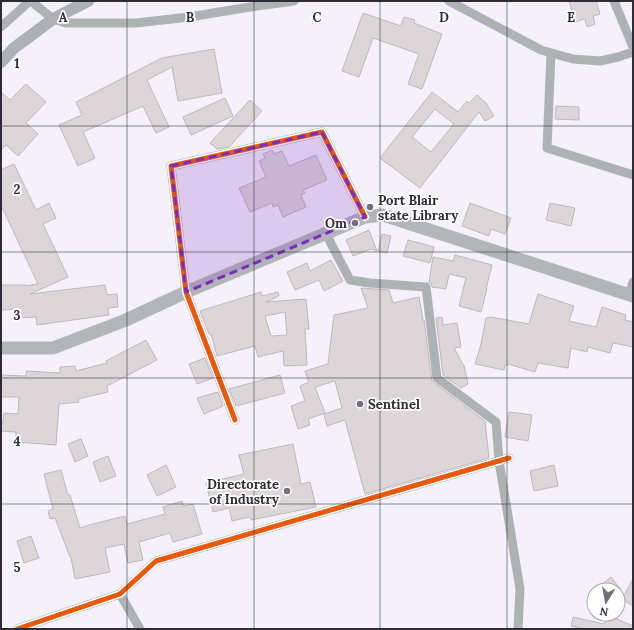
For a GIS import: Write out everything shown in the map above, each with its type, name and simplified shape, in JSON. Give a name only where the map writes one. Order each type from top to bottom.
[{"type":"main road","points":[[1,62],[14,48],[53,19],[88,1]]},
{"type":"main road","points":[[1,348],[53,348],[126,320],[186,292],[365,217],[383,215],[631,296]]},
{"type":"street","points":[[1,27],[31,1],[53,19],[66,23],[136,23],[188,17],[294,1]]},
{"type":"street","points":[[449,1],[541,50],[550,53],[573,59],[600,61],[633,52]]},
{"type":"street","points":[[614,1],[633,47]]},
{"type":"street","points":[[550,53],[547,148],[633,175]]},
{"type":"street","points":[[235,420],[186,292],[171,166],[322,132],[365,217]]},
{"type":"street","points":[[326,234],[350,280],[426,287],[437,378],[496,422],[499,461],[520,589],[518,629]]},
{"type":"street","points":[[631,296],[633,282]]},
{"type":"street","points":[[17,629],[120,594],[156,561],[510,458]]},
{"type":"street","points":[[120,594],[140,629]]},
{"type":"highlighted area","points":[[322,132],[365,217],[186,292],[171,166]]},
{"type":"building","points":[[569,1],[596,1],[600,14],[593,16],[595,24],[587,27],[585,19],[575,22]]},
{"type":"building","points":[[363,13],[401,26],[404,17],[415,20],[414,23],[442,34],[422,89],[408,84],[419,54],[373,38],[359,77],[342,71]]},
{"type":"building","points":[[214,49],[222,93],[178,101],[172,67],[147,80],[169,127],[156,133],[143,106],[83,132],[95,158],[78,166],[59,125],[82,115],[76,102],[162,58]]},
{"type":"building","points":[[26,84],[46,102],[26,123],[38,134],[18,156],[6,145],[1,150],[1,92],[10,100]]},
{"type":"building","points":[[432,92],[458,112],[467,101],[469,103],[477,95],[486,103],[494,116],[485,121],[479,112],[420,188],[380,158]],"holes":[[[435,109],[454,124],[431,152],[412,137]]]},
{"type":"building","points":[[225,98],[233,116],[191,135],[183,117]]},
{"type":"building","points":[[250,100],[262,111],[229,147],[217,149],[210,143]]},
{"type":"building","points":[[556,106],[579,107],[579,120],[555,119]]},
{"type":"building","points":[[272,150],[274,154],[282,151],[289,166],[316,155],[327,180],[303,190],[305,193],[301,195],[306,207],[283,217],[278,205],[273,207],[272,203],[250,212],[239,188],[266,177],[259,161],[265,158],[263,154]]},
{"type":"building","points":[[14,164],[36,210],[49,203],[56,218],[43,224],[68,277],[30,294],[105,285],[107,295],[117,294],[118,307],[108,308],[109,315],[37,325],[36,317],[18,318],[18,309],[1,310],[1,285],[28,286],[38,284],[1,205],[1,170]]},
{"type":"building","points":[[470,203],[511,218],[505,234],[491,229],[489,236],[462,226]]},
{"type":"building","points":[[550,203],[575,208],[571,226],[546,220]]},
{"type":"building","points":[[369,230],[377,251],[371,249],[353,256],[346,240]]},
{"type":"building","points":[[382,234],[391,236],[387,253],[378,251]]},
{"type":"building","points":[[408,240],[434,247],[430,263],[403,256]]},
{"type":"building","points":[[455,255],[492,265],[481,312],[459,306],[466,278],[449,274],[446,289],[432,287],[431,283],[429,282],[433,257],[453,261]]},
{"type":"building","points":[[331,260],[343,281],[324,291],[319,280],[295,290],[287,272],[307,263],[310,271]]},
{"type":"building","points":[[361,288],[389,290],[393,303],[419,297],[424,320],[432,381],[485,421],[489,458],[365,494],[345,420],[327,426],[324,414],[342,408],[335,381],[315,387],[325,413],[308,419],[310,425],[298,429],[291,406],[305,401],[300,386],[309,382],[305,371],[328,364],[334,315],[368,308]]},
{"type":"building","points":[[261,292],[262,296],[278,292],[279,296],[266,302],[306,299],[309,329],[305,329],[307,365],[284,366],[283,351],[258,357],[255,346],[217,356],[211,334],[209,334],[200,311]],"holes":[[[285,312],[287,335],[271,336],[265,316]]]},
{"type":"building","points":[[538,294],[574,306],[569,321],[596,327],[602,307],[626,315],[625,320],[633,322],[633,347],[613,343],[610,353],[588,347],[587,352],[571,348],[568,368],[538,363],[535,372],[508,364],[505,365],[504,370],[475,364],[486,318],[491,317],[529,324]]},
{"type":"building","points":[[442,317],[443,325],[457,323],[461,347],[454,348],[464,366],[468,384],[461,388],[443,375],[436,318]]},
{"type":"building","points":[[146,340],[157,360],[107,386],[108,392],[78,399],[79,402],[59,404],[56,445],[16,442],[16,432],[1,431],[1,423],[3,423],[4,413],[18,414],[19,397],[1,397],[1,375],[26,376],[26,371],[60,373],[60,367],[75,366],[76,371],[107,363],[106,361]]},
{"type":"building","points":[[205,358],[213,378],[197,384],[189,364]]},
{"type":"building","points":[[280,375],[285,393],[236,406],[229,389]]},
{"type":"building","points":[[218,392],[223,406],[204,414],[197,398]]},
{"type":"building","points":[[509,412],[532,415],[528,441],[505,437]]},
{"type":"building","points":[[81,439],[88,456],[75,462],[68,444]]},
{"type":"building","points":[[293,444],[301,484],[310,482],[316,507],[251,520],[250,517],[232,521],[229,508],[213,512],[206,483],[244,474],[239,455]]},
{"type":"building","points":[[108,456],[116,476],[100,482],[93,462]]},
{"type":"building","points":[[166,465],[176,487],[157,496],[147,475]]},
{"type":"building","points":[[554,465],[558,486],[534,491],[530,471]]},
{"type":"building","points":[[61,470],[80,528],[125,516],[127,524],[165,514],[163,507],[182,501],[184,506],[193,504],[202,534],[173,542],[170,533],[139,542],[143,560],[128,563],[124,544],[105,548],[110,572],[75,579],[71,557],[55,518],[50,519],[48,511],[53,509],[44,474]]},
{"type":"building","points":[[31,536],[39,558],[24,563],[17,541]]},
{"type":"building","points":[[611,577],[615,582],[605,582]]},
{"type":"building","points":[[633,579],[633,606],[626,602],[626,592]]},
{"type":"building","points":[[573,617],[586,620],[586,622],[604,624],[605,622],[624,622],[633,626],[633,629],[585,629],[571,626]]},
{"type":"cycle path","points":[[235,420],[186,292],[171,166],[322,132],[365,217]]},
{"type":"cycle path","points":[[17,629],[120,594],[156,561],[509,458]]},
{"type":"place","name":"Port Blair state Library","points":[[370,207]]},
{"type":"place","name":"Om","points":[[355,223]]},
{"type":"place","name":"Sentinel","points":[[360,404]]},
{"type":"place","name":"Directorate of Industry","points":[[287,491]]}]
